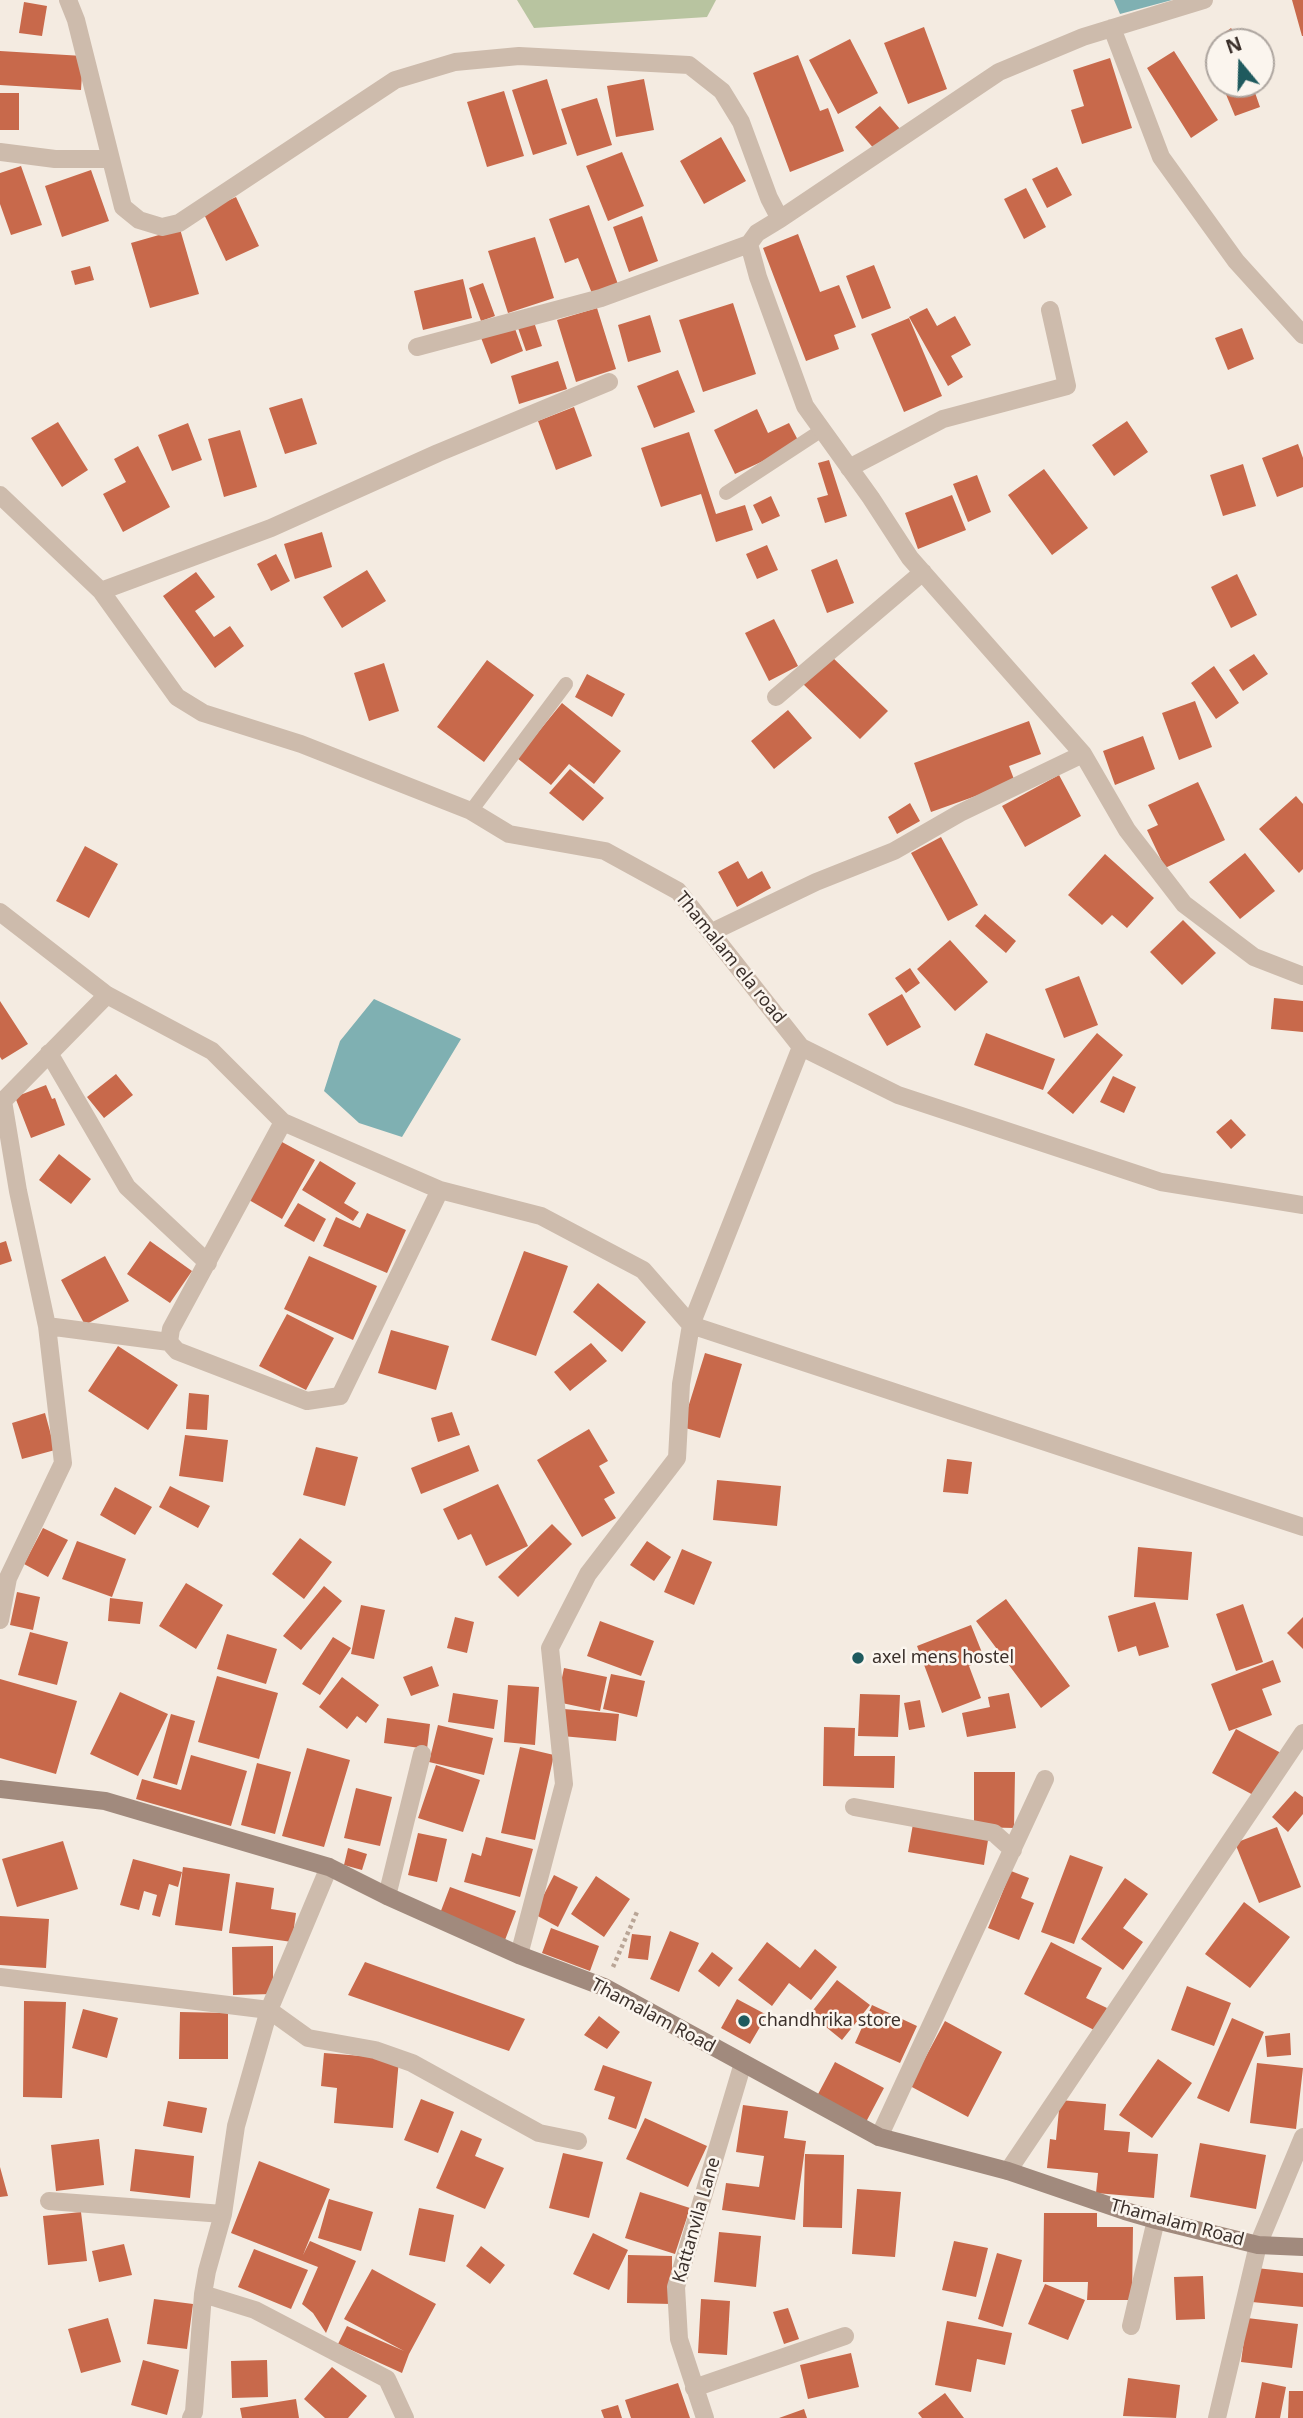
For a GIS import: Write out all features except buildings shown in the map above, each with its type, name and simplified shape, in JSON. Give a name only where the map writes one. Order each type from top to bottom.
[{"type":"street","points":[[68,0],[76,20],[122,207],[139,220],[162,227],[179,223],[395,80],[455,62],[519,56],[690,65],[723,91],[741,122],[769,198],[780,219]]},
{"type":"street","points":[[417,347],[601,298],[749,244],[757,233],[999,72],[1083,37],[1204,0]]},
{"type":"street","points":[[1112,28],[1161,157],[1236,261],[1303,335]]},
{"type":"street","points":[[0,152],[55,159],[110,159]]},
{"type":"street","points":[[749,244],[804,406],[910,558],[1083,754],[1127,830],[1184,904],[1254,957],[1303,975]]},
{"type":"street","points":[[849,468],[943,419],[1067,386],[1050,310]]},
{"type":"street","points":[[101,591],[271,528],[438,453],[609,382]]},
{"type":"street","name":"Thamalam ela road","points":[[0,495],[101,591],[177,697],[203,713],[301,744],[471,811],[509,834],[605,851],[678,891],[801,1047],[898,1095],[1161,1182],[1303,1205]]},
{"type":"street","points":[[776,697],[923,572]]},
{"type":"street","points":[[712,932],[816,882],[894,851],[960,813],[1083,754]]},
{"type":"street","points":[[0,912],[107,995],[212,1051],[282,1122],[440,1191],[541,1216],[643,1270],[691,1325],[1303,1527]]},
{"type":"street","points":[[0,1620],[8,1578],[63,1463],[47,1326],[18,1191],[3,1101],[107,995]]},
{"type":"street","points":[[519,1955],[564,1784],[550,1648],[588,1574],[677,1458],[681,1384],[691,1325],[801,1047]]},
{"type":"street","points":[[48,1053],[127,1186],[208,1263]]},
{"type":"street","points":[[169,1342],[171,1329],[282,1122]]},
{"type":"street","points":[[47,1326],[169,1342],[177,1351],[307,1401],[340,1396],[440,1191]]},
{"type":"street","points":[[1008,2171],[1303,1733]]},
{"type":"street","points":[[387,1896],[422,1754]]},
{"type":"street","points":[[879,2137],[1045,1779]]},
{"type":"street","name":"Thamalam Road","points":[[0,1789],[105,1801],[329,1867],[519,1955],[604,1987],[879,2137],[1008,2171],[1156,2220],[1258,2245],[1303,2247]]},
{"type":"street","points":[[854,1807],[994,1833],[1013,1850]]},
{"type":"street","points":[[191,2418],[194,2412],[206,2271],[223,2214],[236,2126],[269,2010],[329,1867]]},
{"type":"street","points":[[0,1977],[269,2010],[308,2038],[375,2050],[412,2063],[539,2133],[578,2141]]},
{"type":"street","name":"Kattanvila Lane","points":[[705,2418],[679,2339],[676,2287],[743,2063]]},
{"type":"street","points":[[1217,2418],[1258,2245],[1303,2137]]},
{"type":"street","points":[[49,2202],[223,2214]]},
{"type":"street","points":[[1130,2326],[1156,2220]]},
{"type":"street","points":[[203,2294],[255,2310],[387,2379],[405,2418]]},
{"type":"street","points":[[694,2388],[845,2336]]},
{"type":"lane","points":[[726,493],[822,430]]},
{"type":"lane","points":[[471,811],[566,684]]},
{"type":"path","points":[[604,1987],[636,1912]]},
{"type":"green space","points":[[517,0],[716,0],[707,17],[534,28]]},
{"type":"water","points":[[1114,0],[1172,0],[1120,14]]},
{"type":"water","points":[[374,999],[461,1039],[402,1137],[359,1123],[324,1091],[340,1041]]},
{"type":"place","name":"axel mens hostel","points":[[858,1658]]},
{"type":"place","name":"chandhrika store","points":[[744,2021]]}]
